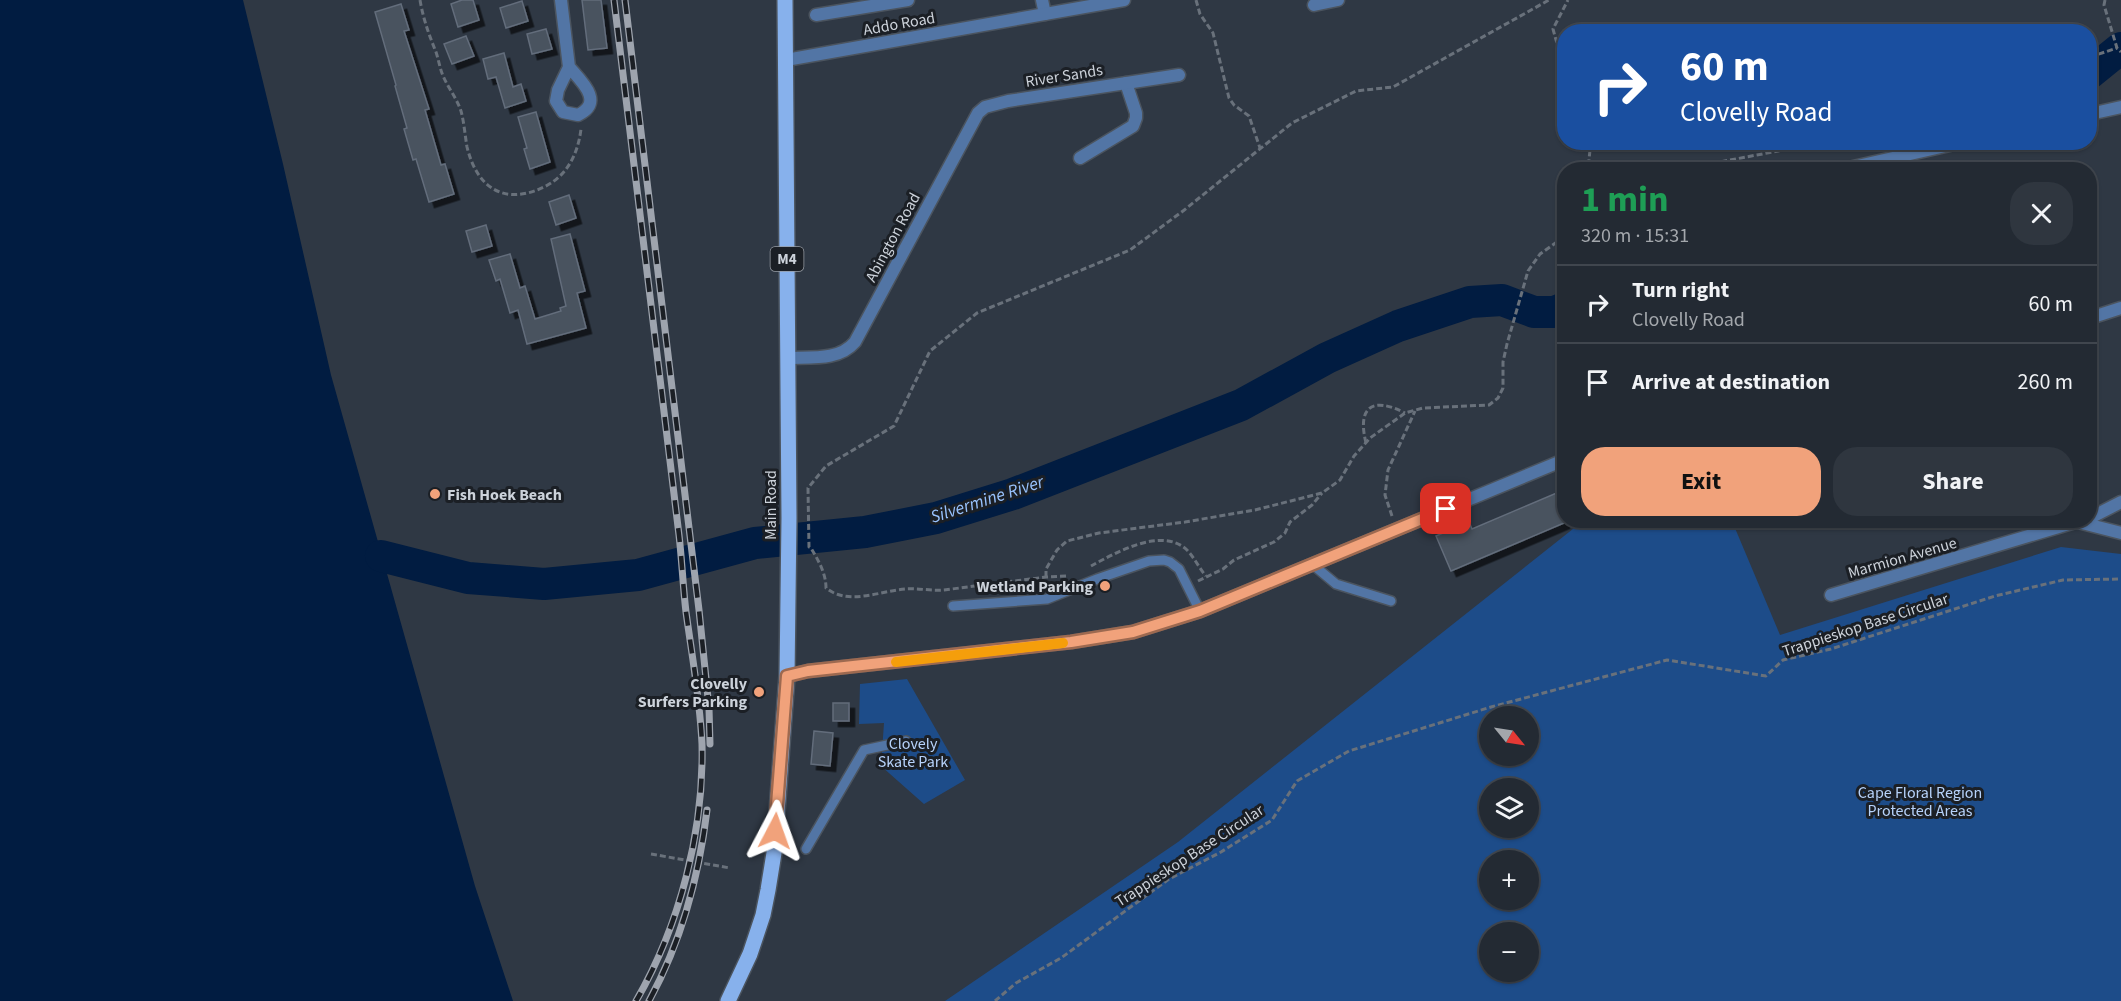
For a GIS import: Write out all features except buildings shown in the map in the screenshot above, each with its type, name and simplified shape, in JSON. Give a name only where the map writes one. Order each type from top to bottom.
[{"type":"main road","name":"Main Road","points":[[728,1001],[750,954],[763,915],[768,890],[774,853],[787,676],[789,519],[785,0]]},
{"type":"street","points":[[561,0],[569,67],[589,93],[589,105],[578,116],[563,112],[556,101],[558,90],[569,67]]},
{"type":"street","points":[[816,15],[908,0]]},
{"type":"street","points":[[1042,0],[1045,14]]},
{"type":"street","name":"Addo Road","points":[[786,60],[1124,0]]},
{"type":"street","points":[[1314,5],[1338,0]]},
{"type":"street","name":"River Sands","points":[[1008,101],[1179,75]]},
{"type":"street","name":"River Sands","points":[[1080,158],[1133,126],[1136,113],[1126,82]]},
{"type":"street","name":"Abington Road","points":[[788,358],[836,356],[855,342],[978,113],[985,108],[1008,101]]},
{"type":"street","points":[[2097,112],[2121,107]]},
{"type":"street","points":[[1875,162],[1928,150]]},
{"type":"street","points":[[2097,316],[2121,308]]},
{"type":"street","points":[[787,676],[808,671],[1071,642],[1133,632],[1200,611],[1557,463]]},
{"type":"street","name":"Marmion Avenue","points":[[2097,515],[2121,502]]},
{"type":"street","points":[[2097,525],[2121,533]]},
{"type":"street","name":"Marmion Avenue","points":[[1831,595],[2056,528]]},
{"type":"lane","points":[[953,606],[1047,599],[1149,561],[1164,560],[1179,569],[1200,611]]},
{"type":"lane","points":[[1312,564],[1336,584],[1391,601]]},
{"type":"lane","points":[[806,849],[864,750],[906,741]]},
{"type":"path","points":[[420,0],[443,76],[460,111],[468,149],[478,174],[493,190],[512,195],[524,195],[560,177],[572,161],[580,140],[582,128],[578,116]]},
{"type":"path","points":[[1196,0],[1200,14],[1213,33],[1228,98],[1249,116],[1260,148]]},
{"type":"path","points":[[1046,576],[944,590],[909,589],[884,591],[868,596],[834,594],[826,588],[826,579],[817,558],[808,547],[808,488],[826,466],[894,426],[930,351],[977,313],[1130,250],[1183,211],[1292,123],[1356,92],[1393,87],[1549,0]]},
{"type":"path","points":[[1557,43],[1553,28],[1568,0]]},
{"type":"path","points":[[2105,0],[2104,5],[2117,48],[2121,52]]},
{"type":"path","points":[[2097,55],[2117,48]]},
{"type":"path","points":[[1712,162],[1780,150]]},
{"type":"path","points":[[1189,588],[1206,576],[1223,569],[1234,560],[1274,542],[1285,533],[1290,522],[1340,480],[1354,456],[1366,443],[1405,413],[1423,408],[1489,405],[1498,398],[1503,388],[1503,362],[1528,271],[1540,254],[1557,242]]},
{"type":"path","points":[[1366,443],[1362,428],[1364,415],[1370,407],[1380,404],[1405,413]]},
{"type":"path","points":[[1396,530],[1385,495],[1388,470],[1414,411]]},
{"type":"path","points":[[1047,599],[1046,569],[1057,550],[1074,538],[1241,512],[1322,493]]},
{"type":"path","name":"Trappieskop Base Circular","points":[[995,1001],[1016,983],[1061,958],[1169,879],[1221,852],[1272,820],[1297,782],[1349,751],[1491,707],[1667,660],[1766,676],[1783,660],[1831,649],[1995,596],[2063,580],[2121,579]]},
{"type":"path","points":[[651,854],[730,868]]},
{"type":"green space","name":"Cape Floral Region Protected Areas","points":[[1574,528],[1735,528],[1780,635],[2061,547],[2121,554],[2121,1001],[945,1001],[1178,842]]},
{"type":"green space","name":"Clovely Skate Park","points":[[907,679],[965,780],[924,804],[881,766],[884,723],[859,724],[860,684]]},
{"type":"shaded area","points":[[0,0],[243,0],[331,375],[475,886],[513,1001],[0,1001]]},
{"type":"waterway","name":"Silvermine River","points":[[2097,67],[2121,48]]},
{"type":"waterway","name":"Silvermine River","points":[[381,556],[468,578],[544,584],[638,575],[755,543],[865,532],[936,518],[1013,494],[1241,405],[1327,358],[1398,326],[1470,302],[1502,300],[1534,312],[1557,311]]},
{"type":"railway","points":[[614,0],[679,535],[685,603],[698,694],[702,744],[699,810],[686,877],[665,941],[636,1001]]},
{"type":"railway","points":[[625,0],[699,610],[709,708],[710,744]]},
{"type":"railway","points":[[649,1001],[670,956],[687,909],[699,860],[707,810]]},
{"type":"slow traffic","points":[[896,662],[1063,643]]},
{"type":"place","name":"Fish Hoek Beach","points":[[435,494]]},
{"type":"place","name":"Wetland Parking","points":[[1105,586]]},
{"type":"place","name":"Clovelly Surfers Parking","points":[[759,692]]},
{"type":"route","points":[[775,831],[787,676],[808,671],[1071,642],[1153,627],[1200,611],[1446,509]]}]
